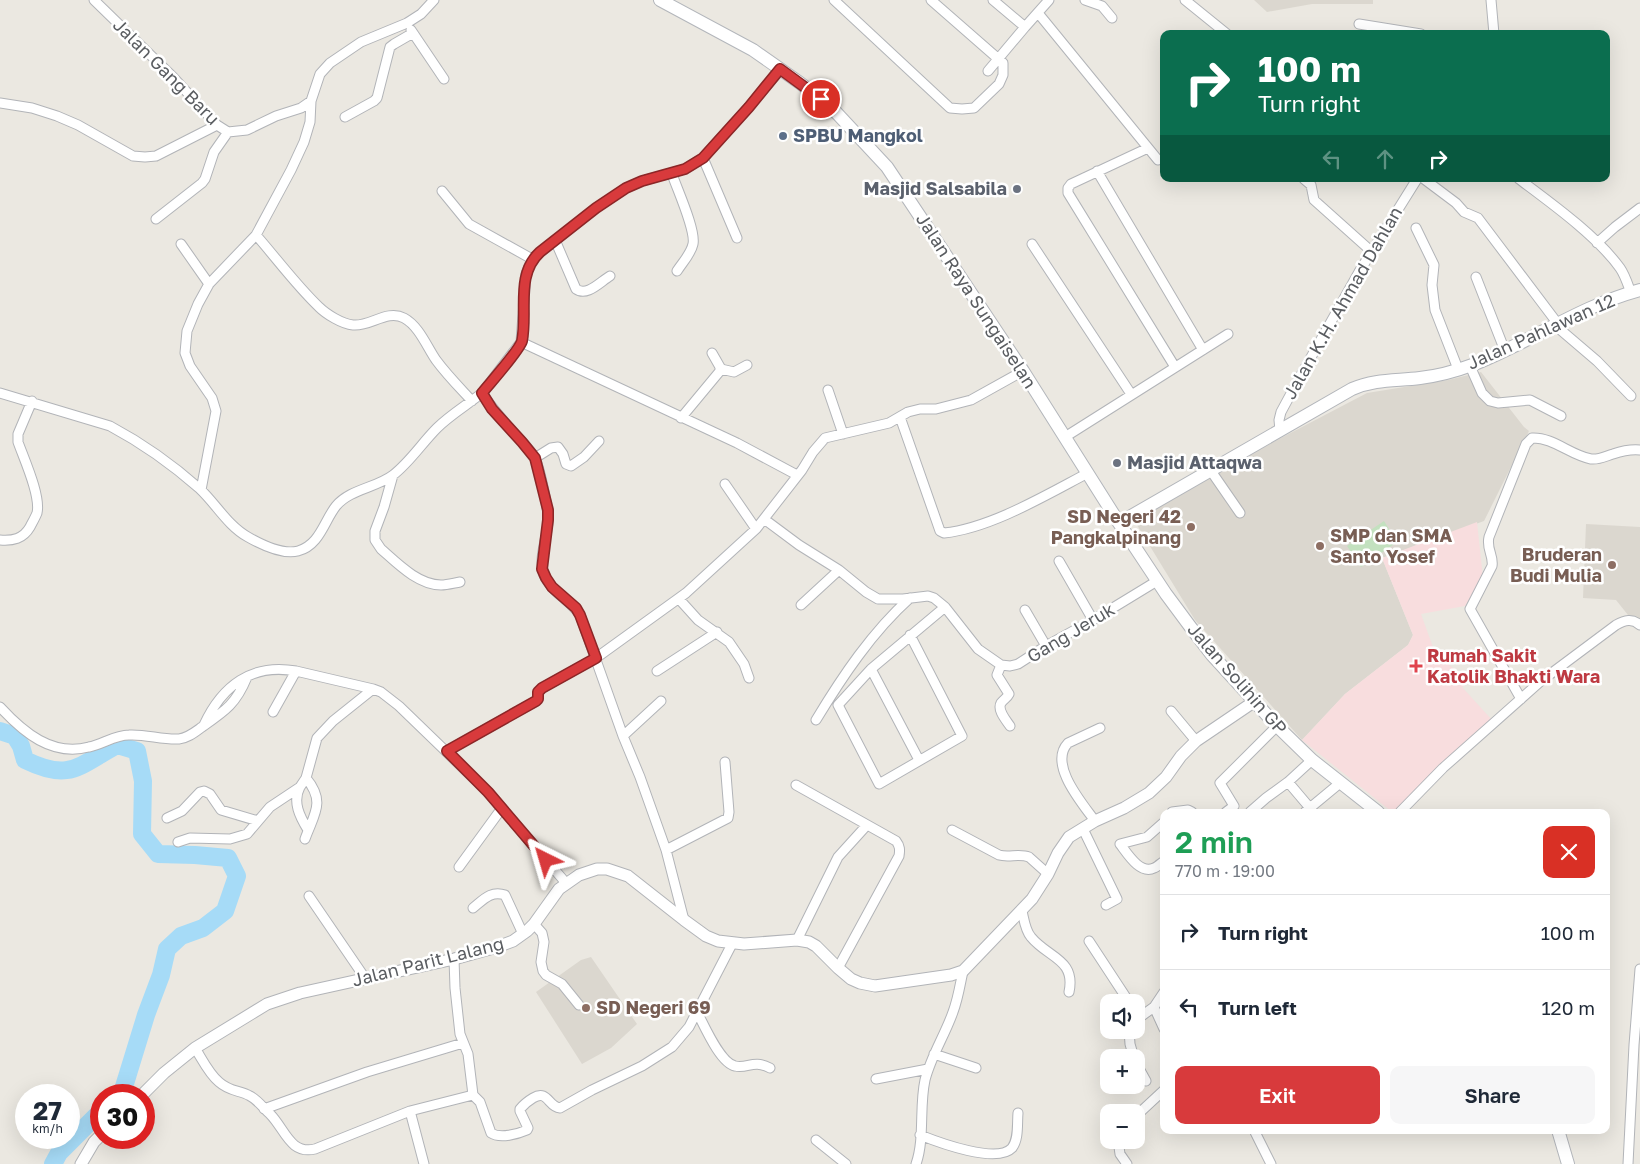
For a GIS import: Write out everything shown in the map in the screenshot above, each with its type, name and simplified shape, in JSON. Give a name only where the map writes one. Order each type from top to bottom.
[{"type":"main road","name":"Jalan Raya Sungaiselan","points":[[660,0],[675,3],[753,50],[780,69],[832,108],[887,167],[1023,371],[1119,523]]},
{"type":"main road","name":"Jalan Pahlawan 12","points":[[1119,523],[1352,389],[1366,383],[1382,380],[1421,378],[1464,368],[1505,351],[1584,311],[1636,292]]},
{"type":"main road","name":"Jalan Solihin GP","points":[[1119,523],[1157,581],[1212,655],[1254,702],[1312,760],[1374,809]]},
{"type":"main road","points":[[1559,1134],[1568,1164]]},
{"type":"street","name":"Jalan Gang Baru","points":[[94,0],[173,77],[217,125],[228,132],[247,130],[276,116],[302,108],[311,101]]},
{"type":"street","points":[[201,490],[216,411],[212,398],[190,366],[186,353],[187,331],[198,304],[209,284],[256,235],[291,170],[304,142],[310,122],[311,101],[320,74],[330,63],[361,42],[407,23],[421,14],[434,0]]},
{"type":"street","points":[[834,0],[950,108],[962,110],[974,108],[998,84],[1003,74],[1003,63],[934,1]]},
{"type":"street","points":[[993,0],[1025,27]]},
{"type":"street","points":[[988,70],[1049,0]]},
{"type":"street","points":[[1085,0],[1102,6],[1112,18]]},
{"type":"street","points":[[1185,0],[1222,30]]},
{"type":"street","points":[[1492,0],[1494,30]]},
{"type":"street","points":[[1038,13],[1158,160]]},
{"type":"street","points":[[407,23],[444,79]]},
{"type":"street","points":[[1359,24],[1396,30]]},
{"type":"street","points":[[345,116],[374,102],[377,98],[390,48],[413,33]]},
{"type":"street","points":[[0,392],[116,429],[148,449],[201,490],[221,514],[247,537],[285,552],[299,550],[313,542],[337,506],[348,496],[393,475],[438,427],[482,393],[522,342],[526,274],[532,259],[596,208],[626,188],[642,181],[685,169],[703,158],[744,113],[780,69]]},
{"type":"street","points":[[0,103],[32,108],[57,116],[78,125],[133,156],[156,156],[217,125]]},
{"type":"street","points":[[156,219],[202,183],[214,152],[228,132]]},
{"type":"street","points":[[1148,148],[1071,184],[1068,188],[1068,193],[1176,367]]},
{"type":"street","points":[[703,158],[737,238]]},
{"type":"street","points":[[1097,171],[1203,350]]},
{"type":"street","points":[[672,174],[694,239],[692,247],[677,271]]},
{"type":"street","points":[[1308,182],[1311,185],[1314,200],[1371,251]]},
{"type":"street","name":"Jalan K.H. Ahmad Dahlan","points":[[1280,430],[1279,420],[1284,406],[1371,251],[1415,182]]},
{"type":"street","points":[[1428,182],[1456,203],[1464,212],[1478,218],[1557,325],[1630,396]]},
{"type":"street","points":[[1523,182],[1597,243],[1621,269],[1636,292]]},
{"type":"street","points":[[442,191],[469,224],[532,259]]},
{"type":"street","points":[[1597,243],[1640,208]]},
{"type":"street","points":[[1416,228],[1434,265],[1432,285],[1435,310],[1464,368],[1482,393],[1490,401],[1498,403],[1530,400],[1562,416]]},
{"type":"street","points":[[256,235],[320,309],[335,318],[351,325],[366,325],[383,317],[396,315],[406,319],[415,328],[437,362],[472,401]]},
{"type":"street","points":[[555,240],[578,291],[586,292],[610,276]]},
{"type":"street","points":[[181,244],[209,284]]},
{"type":"street","points":[[1032,244],[1131,394]]},
{"type":"street","points":[[1476,277],[1505,351]]},
{"type":"street","points":[[1065,437],[1228,334]]},
{"type":"street","points":[[522,342],[737,443],[798,475]]},
{"type":"street","points":[[712,353],[721,369],[734,372],[747,365]]},
{"type":"street","points":[[681,418],[721,369]]},
{"type":"street","points":[[447,751],[536,701],[538,699],[538,692],[542,688],[596,658],[678,599],[756,529],[798,475],[813,452],[826,438],[890,422],[908,412],[920,409],[936,409],[971,400],[1023,371]]},
{"type":"street","points":[[828,390],[842,434]]},
{"type":"street","points":[[482,393],[492,409],[535,458],[548,510],[542,569],[552,587],[576,608],[580,615],[666,850],[684,920]]},
{"type":"street","points":[[0,540],[20,538],[27,532],[37,513],[37,499],[18,442],[18,434],[24,416],[32,401]]},
{"type":"street","points":[[900,418],[940,531],[944,533],[974,526],[1018,509],[1088,473]]},
{"type":"street","points":[[1521,699],[1470,609],[1492,566],[1493,562],[1487,545],[1489,537],[1526,444],[1532,438],[1540,438],[1580,456],[1592,459],[1629,450],[1640,450]]},
{"type":"street","points":[[535,458],[551,448],[558,447],[563,454],[566,464],[571,466],[584,457],[599,441]]},
{"type":"street","points":[[1210,471],[1240,513]]},
{"type":"street","points":[[393,475],[375,531],[377,544],[418,578],[441,585],[460,582]]},
{"type":"street","points":[[725,484],[756,529]]},
{"type":"street","points":[[764,519],[878,599],[928,596],[934,598],[945,607],[978,649],[1001,665],[997,674],[1009,694],[1001,702],[1000,710],[1010,726]]},
{"type":"street","points":[[1059,561],[1092,620]]},
{"type":"street","points":[[801,605],[839,570]]},
{"type":"street","name":"Gang Jeruk","points":[[1001,665],[1014,666],[1157,581]]},
{"type":"street","points":[[816,720],[854,662],[910,598]]},
{"type":"street","points":[[678,599],[705,626],[717,632],[729,642],[738,653],[749,678]]},
{"type":"street","points":[[910,635],[962,736],[879,784],[838,705],[871,669],[910,635],[945,607]]},
{"type":"street","points":[[1024,610],[1046,646]]},
{"type":"street","points":[[1403,809],[1443,768],[1541,681],[1616,625],[1625,620],[1632,620],[1640,625]]},
{"type":"street","points":[[657,671],[717,632]]},
{"type":"street","points":[[0,707],[33,738],[66,749],[91,747],[129,734],[166,739],[179,739],[188,736],[204,725],[214,706],[238,682],[254,673],[271,669],[296,671],[373,689],[381,692],[399,706],[447,751],[502,808],[566,883]]},
{"type":"street","points":[[871,669],[919,760]]},
{"type":"street","points":[[273,712],[296,671]]},
{"type":"street","points":[[306,778],[315,789],[317,800],[314,817],[306,834],[296,799],[300,787],[306,778],[317,738],[333,721],[373,689]]},
{"type":"street","points":[[623,736],[661,701]]},
{"type":"street","points":[[916,1164],[920,1149],[924,1090],[928,1068],[953,1013],[963,971],[1022,911],[1038,891],[1058,853],[1070,838],[1095,821],[1124,808],[1149,793],[1166,777],[1181,756],[1196,741],[1254,702]]},
{"type":"street","points":[[1171,711],[1196,741]]},
{"type":"street","points":[[1230,809],[1234,806],[1220,783],[1277,726]]},
{"type":"street","points":[[1095,821],[1068,782],[1062,757],[1064,746],[1068,742],[1100,728]]},
{"type":"street","points":[[1253,809],[1312,760]]},
{"type":"street","points":[[666,850],[728,818],[725,762]]},
{"type":"street","points":[[1288,782],[1306,809]]},
{"type":"street","points":[[1308,809],[1340,783]]},
{"type":"street","points":[[796,785],[896,841],[900,851],[838,968]]},
{"type":"street","points":[[178,842],[193,838],[237,838],[248,834],[270,807],[300,787]]},
{"type":"street","points":[[167,818],[182,811],[200,792],[204,791],[210,794],[221,810],[258,821]]},
{"type":"street","points":[[459,867],[502,808]]},
{"type":"street","points":[[797,940],[838,857],[867,825]]},
{"type":"street","points":[[1160,826],[1147,838],[1120,844],[1136,864],[1143,868],[1154,868],[1160,864]]},
{"type":"street","points":[[1083,829],[1117,899],[1106,905]]},
{"type":"street","points":[[952,830],[1004,857],[1028,857],[1048,874]]},
{"type":"street","name":"Jalan Parit Lalang","points":[[153,1084],[195,1048],[268,1004],[300,993],[454,959],[497,947],[523,934],[534,924],[553,896],[566,883],[579,875],[597,869],[607,869],[628,876],[706,936],[732,944],[797,940],[809,942],[816,946],[838,968],[860,983],[875,986],[951,975],[963,971]]},
{"type":"street","points":[[473,908],[492,893],[505,894],[523,934]]},
{"type":"street","points":[[309,896],[365,978]]},
{"type":"street","points":[[1022,911],[1030,936],[1069,971],[1071,982],[1069,992]]},
{"type":"street","points":[[534,924],[542,934],[544,942],[541,962],[543,971],[546,975],[562,984],[579,1005]]},
{"type":"street","points":[[1089,940],[1124,994]]},
{"type":"street","points":[[454,959],[460,1034],[468,1054],[473,1095],[480,1102],[492,1135],[503,1136],[526,1131],[528,1128],[520,1112],[522,1106],[541,1095],[556,1108],[560,1108],[642,1066],[672,1047],[697,1012],[732,944]]},
{"type":"street","points":[[1628,1164],[1637,1061],[1640,971]]},
{"type":"street","points":[[1145,1012],[1154,1007],[1160,998]]},
{"type":"street","points":[[1154,1007],[1160,1020]]},
{"type":"street","points":[[697,1012],[719,1052],[731,1064],[739,1066],[758,1064],[770,1068]]},
{"type":"street","points":[[264,1108],[367,1072],[463,1043]]},
{"type":"street","points":[[195,1048],[218,1082],[233,1091],[249,1096],[264,1108],[294,1146],[302,1150],[308,1150],[410,1111],[473,1095]]},
{"type":"street","points":[[934,1054],[976,1068]]},
{"type":"street","points":[[876,1079],[928,1068]]},
{"type":"street","points":[[1145,1108],[1160,1094]]},
{"type":"street","points":[[410,1111],[424,1164]]},
{"type":"street","points":[[920,1135],[976,1155],[1002,1156],[1014,1146],[1018,1113]]},
{"type":"street","points":[[1256,1134],[1271,1164]]},
{"type":"street","points":[[816,1140],[846,1164]]},
{"type":"street","points":[[80,1164],[90,1148]]},
{"type":"street","points":[[1119,1149],[1120,1154],[1127,1164]]},
{"type":"shaded area","points":[[1254,0],[1373,0],[1373,4],[1312,4],[1267,12]]},
{"type":"shaded area","name":"SMP dan SMA Santo Yosef","points":[[1481,372],[1529,431],[1484,521],[1382,558],[1413,635],[1408,645],[1345,694],[1302,740],[1195,620],[1134,520],[1214,473],[1367,393],[1448,380]]},
{"type":"shaded area","name":"Rumah Sakit Katolik Bhakti Wara","points":[[1477,522],[1483,578],[1465,606],[1421,614],[1434,650],[1467,682],[1462,687],[1492,720],[1399,809],[1388,809],[1302,740],[1345,694],[1408,645],[1413,635],[1382,558]]},
{"type":"shaded area","name":"Bruderan Budi Mulia","points":[[1586,524],[1640,527],[1640,619],[1628,615],[1616,600],[1583,598]]},
{"type":"shaded area","name":"SD Negeri 69","points":[[591,957],[637,1024],[611,1048],[582,1064],[536,992],[581,960]]},
{"type":"green space","points":[[1384,521],[1397,542],[1361,567],[1347,546]]},
{"type":"waterway","points":[[0,731],[15,736],[21,746],[25,760],[40,767],[53,770],[73,769],[117,745],[137,751],[143,781],[142,834],[158,854],[228,858],[237,876],[225,911],[203,928],[181,936],[167,949],[161,975],[146,1015],[125,1084]]},
{"type":"waterway","points":[[53,1164],[59,1153],[90,1122]]},
{"type":"place","name":"SPBU Mangkol","points":[[783,136]]},
{"type":"place","name":"Masjid Salsabila","points":[[1017,189]]},
{"type":"place","name":"Masjid Attaqwa","points":[[1117,463]]},
{"type":"place","name":"SD Negeri 42 Pangkalpinang","points":[[1191,527]]},
{"type":"place","name":"SMP dan SMA Santo Yosef","points":[[1320,546]]},
{"type":"place","name":"Bruderan Budi Mulia","points":[[1612,565]]},
{"type":"place","name":"Rumah Sakit Katolik Bhakti Wara","points":[[1416,666]]},
{"type":"place","name":"SD Negeri 69","points":[[586,1008]]},
{"type":"route","points":[[546,860],[488,792],[447,751],[536,701],[538,699],[538,692],[542,688],[596,658],[576,608],[552,587],[542,569],[548,510],[535,458],[492,409],[482,393],[522,342],[526,274],[532,259],[540,252],[596,208],[626,188],[635,183],[672,174],[694,165],[703,158],[749,107],[780,69],[821,99]]}]
